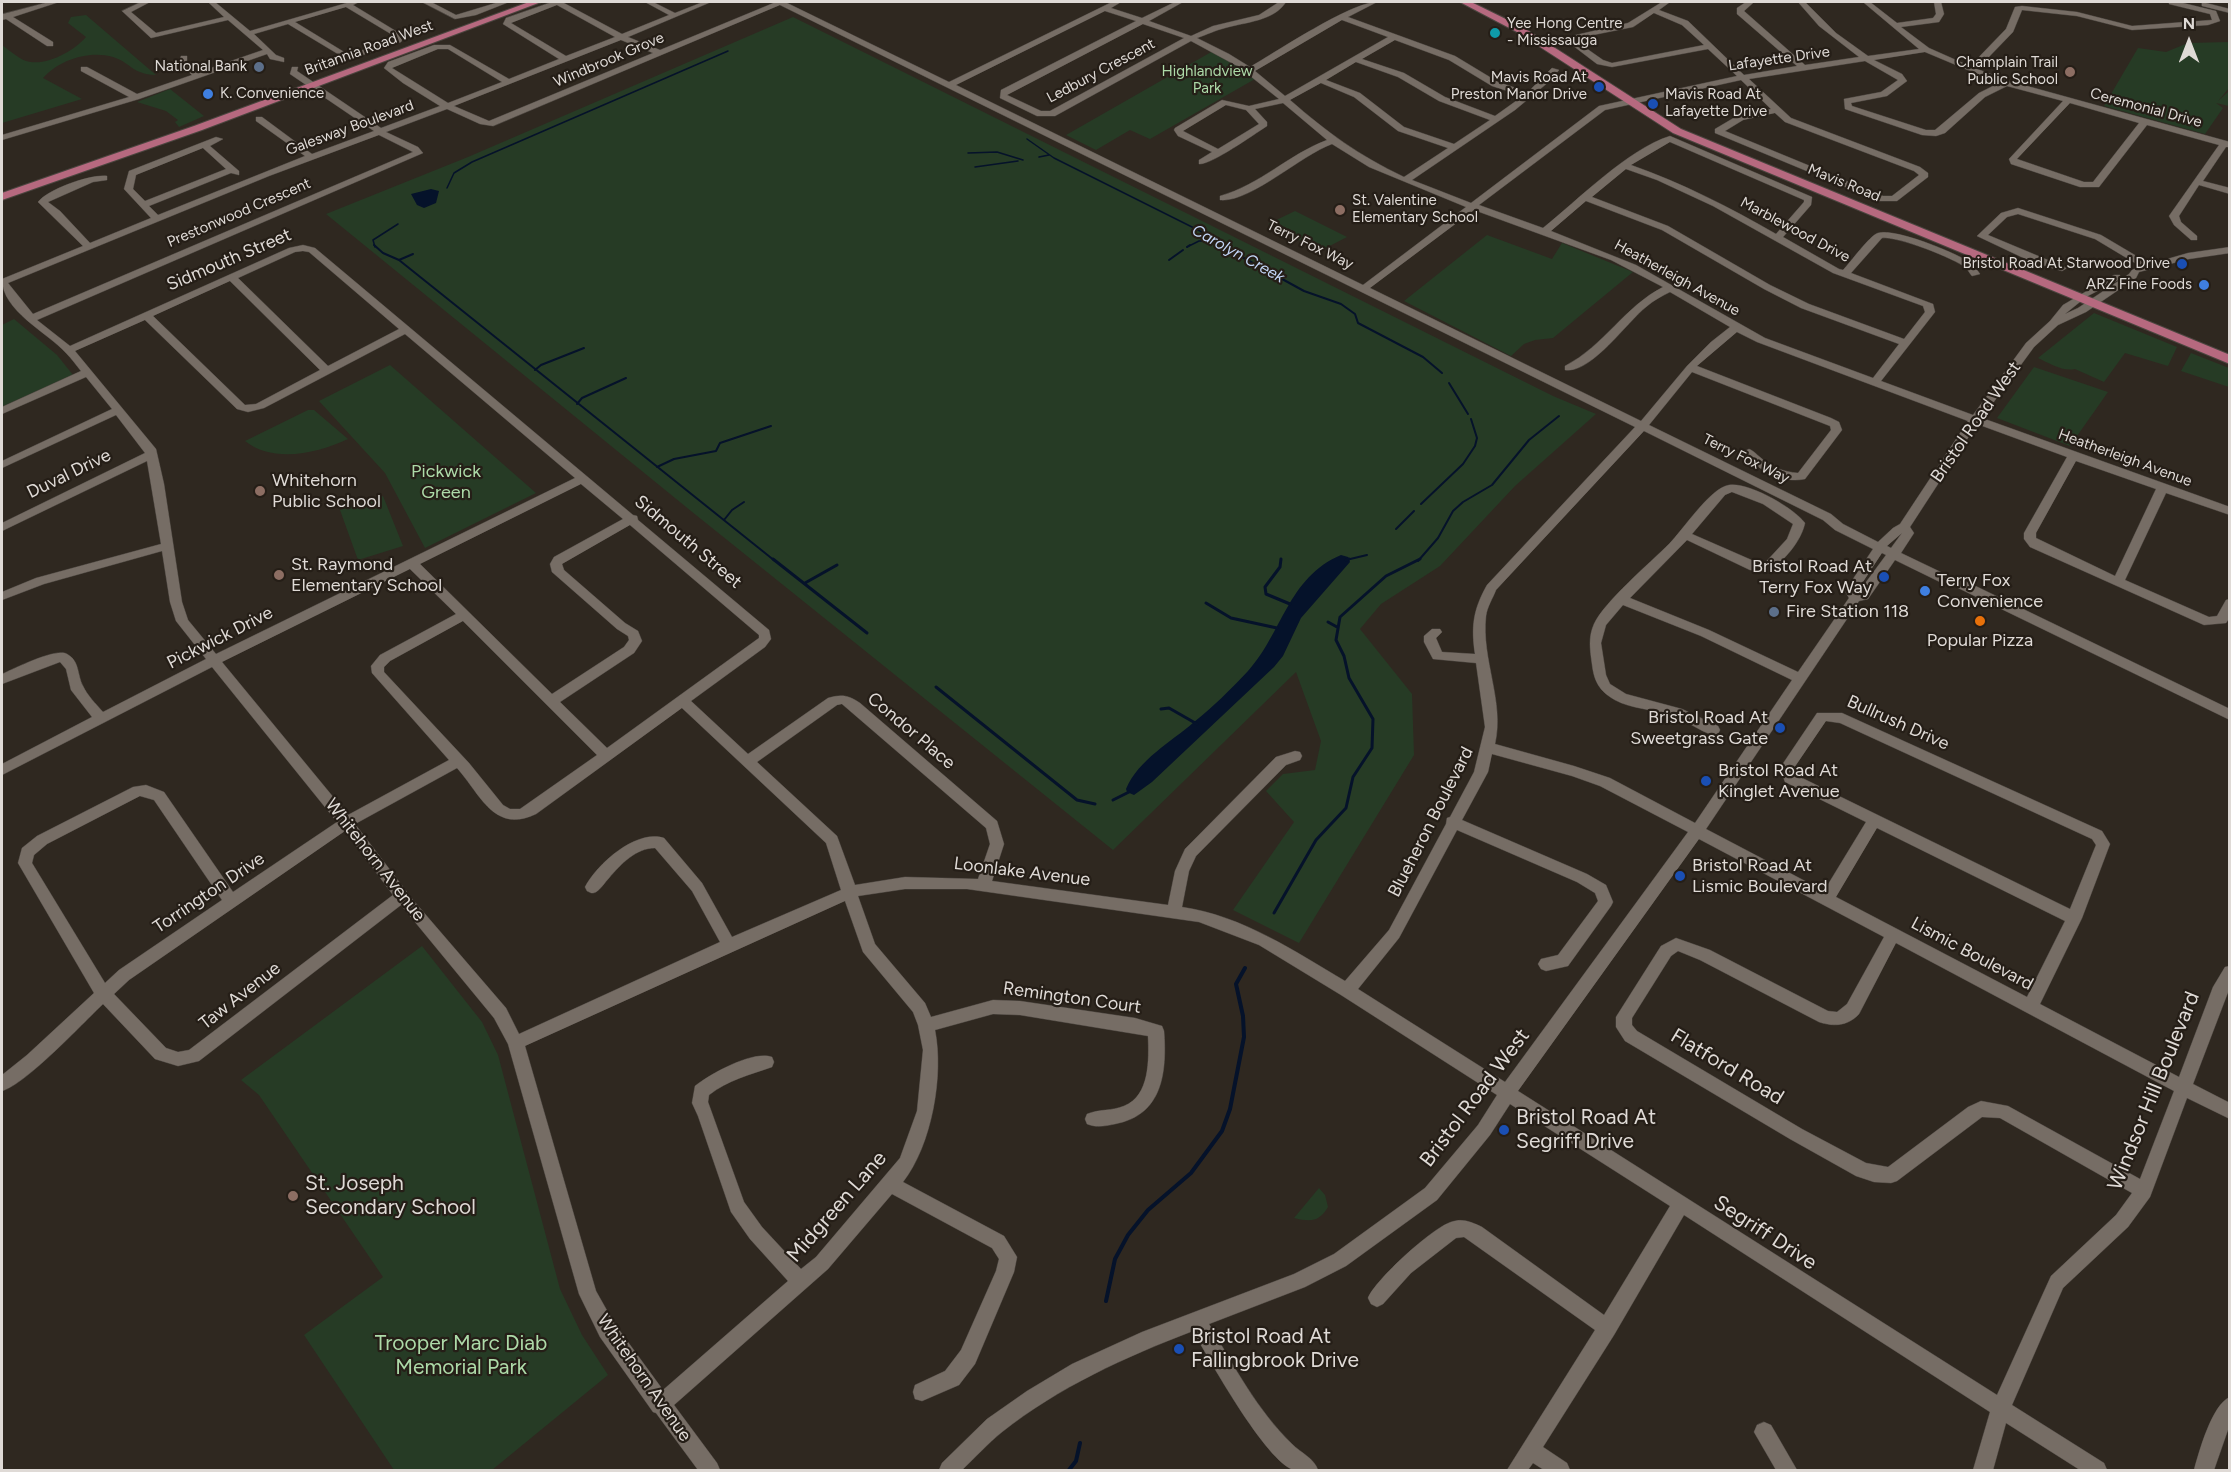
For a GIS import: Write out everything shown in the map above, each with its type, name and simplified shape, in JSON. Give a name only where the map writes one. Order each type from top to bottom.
[{"type":"main road","name":"Britannia Road West","points":[[2,197],[198,128],[521,2]]},
{"type":"main road","name":"Britannia Road West","points":[[313,82],[536,2]]},
{"type":"main road","name":"Mavis Road","points":[[1465,2],[1542,42],[1677,131],[1714,148],[2090,299],[2229,352]]},
{"type":"main road","name":"Mavis Road","points":[[1480,2],[1553,41],[1631,100]]},
{"type":"main road","name":"Britannia Road West","points":[[2,203],[55,183],[64,176]]},
{"type":"main road","name":"Mavis Road","points":[[2090,299],[2229,360]]},
{"type":"street","points":[[4,17],[55,2]]},
{"type":"street","points":[[146,2],[126,11],[154,36],[229,18]]},
{"type":"street","points":[[211,2],[273,57],[295,69],[293,72],[313,82],[321,93],[328,94],[380,131]]},
{"type":"street","points":[[248,34],[358,2]]},
{"type":"street","points":[[426,2],[454,17],[505,2]]},
{"type":"street","points":[[565,59],[507,24],[513,18],[558,2],[622,37],[660,53]]},
{"type":"street","points":[[648,2],[674,15]]},
{"type":"street","name":"Galesway Boulevard","points":[[2,282],[247,182],[448,106],[708,2]]},
{"type":"street","name":"Windbrook Grove","points":[[508,82],[450,46],[438,47],[389,66],[390,71],[448,106],[480,123],[490,124],[781,2]]},
{"type":"street","name":"Terry Fox Way","points":[[781,2],[1827,517],[1839,527],[1896,550],[1946,580],[1957,582],[2229,714]]},
{"type":"street","points":[[950,85],[1117,2]]},
{"type":"street","points":[[1142,21],[1180,2]]},
{"type":"street","points":[[1191,39],[1218,28],[1261,17],[1283,2]]},
{"type":"street","points":[[1249,70],[1341,17],[1374,2]]},
{"type":"street","points":[[1666,2],[1630,25],[1567,38],[1602,63],[1612,65],[1710,46]]},
{"type":"street","points":[[1750,2],[1740,12],[1804,68]]},
{"type":"street","points":[[1802,2],[1814,17],[1903,81],[1884,94],[1847,101],[1848,107],[1925,133],[1942,131],[1982,95],[2006,83]]},
{"type":"street","name":"Ceremonial Drive","points":[[1866,2],[1926,50],[1965,67],[2006,83],[2227,144]]},
{"type":"street","points":[[1895,26],[1936,20],[1940,14],[1938,2]]},
{"type":"street","points":[[1965,67],[1980,61],[2010,30],[2018,9],[2022,8],[2077,14],[2132,28],[2217,21],[2213,13],[2172,2]]},
{"type":"street","points":[[2196,2],[2229,11]]},
{"type":"street","points":[[289,22],[348,58],[398,40],[400,36],[348,5]]},
{"type":"street","name":"Heatherleigh Avenue","points":[[1103,8],[1221,52],[1249,70],[1334,140],[1370,164],[1405,180],[1612,258],[1670,288],[1736,328],[1785,350],[2229,511]]},
{"type":"street","points":[[1654,10],[1680,20],[1776,110],[1797,125],[1917,169],[1925,175],[1894,199],[1882,199],[1718,131],[1740,118],[1776,110]]},
{"type":"street","points":[[4,17],[50,44]]},
{"type":"street","points":[[1341,17],[1392,38],[1452,58],[1495,84],[1529,95]]},
{"type":"street","name":"Ledbury Crescent","points":[[1142,21],[1004,92],[1003,96],[1040,114],[1052,114],[1191,39]]},
{"type":"street","points":[[1220,153],[1181,134],[1178,129],[1225,102],[1249,108],[1284,100],[1392,38]]},
{"type":"street","name":"Lafayette Drive","points":[[1363,289],[1595,112],[1631,100],[1742,77],[1926,50]]},
{"type":"street","points":[[2,138],[136,97],[269,52]]},
{"type":"street","points":[[184,58],[183,63],[198,75]]},
{"type":"street","points":[[1354,59],[1401,75],[1442,99],[1495,119]]},
{"type":"street","points":[[84,69],[136,97]]},
{"type":"street","points":[[1405,180],[1529,95],[1554,75],[1555,70]]},
{"type":"street","points":[[1320,80],[1357,95],[1401,129],[1454,147]]},
{"type":"street","points":[[2068,101],[2013,159],[2014,162],[2083,185],[2096,185],[2145,121]]},
{"type":"street","points":[[1202,162],[1264,124],[1249,108]]},
{"type":"street","points":[[259,119],[311,157]]},
{"type":"street","name":"Prestonwood Crescent","points":[[30,319],[418,153],[416,149],[380,131]]},
{"type":"street","points":[[157,219],[128,189],[132,173],[219,139]]},
{"type":"street","points":[[1544,232],[1625,166],[1661,141],[1674,139],[1809,199],[1777,238]]},
{"type":"street","points":[[1223,198],[1238,194],[1299,155],[1334,140]]},
{"type":"street","points":[[2194,238],[2177,223],[2174,216],[2227,144]]},
{"type":"street","points":[[204,145],[247,182]]},
{"type":"street","name":"Marblewood Drive","points":[[1625,166],[1660,178],[1703,198],[1845,274],[1928,304],[1931,310],[1874,383]]},
{"type":"street","points":[[143,205],[232,170]]},
{"type":"street","points":[[89,247],[43,201],[47,197],[91,180],[104,178]]},
{"type":"street","points":[[2197,182],[2229,191]]},
{"type":"street","points":[[1586,198],[1665,228],[1767,287],[1805,306],[1906,343]]},
{"type":"street","points":[[2062,268],[2035,260],[1982,236],[2004,215],[2018,211],[2098,237],[2147,266]]},
{"type":"street","points":[[1845,274],[1883,234],[1898,236],[1969,266],[1975,274]]},
{"type":"street","name":"Sidmouth Street","points":[[69,350],[292,250],[303,248],[312,250],[633,519],[765,633],[765,639],[531,810],[514,816],[504,814],[498,809],[378,673],[377,666],[385,658],[465,615]]},
{"type":"street","name":"Bristol Road West","points":[[1855,598],[1851,591],[1883,544],[1896,529],[1904,526],[1974,420],[2030,345],[2054,323],[2068,318],[2090,299],[2147,266],[2188,256],[2229,250]]},
{"type":"street","points":[[231,277],[327,371]]},
{"type":"street","name":"Whitehorn Avenue","points":[[2,282],[10,303],[69,350],[152,454],[176,602],[182,621],[346,823],[402,896],[500,1013],[516,1043],[588,1294],[607,1330],[710,1470]]},
{"type":"street","points":[[1569,368],[1584,361],[1649,298],[1670,288]]},
{"type":"street","points":[[146,315],[241,407],[248,409],[260,406],[407,330]]},
{"type":"street","name":"Blueheron Boulevard","points":[[1347,990],[1394,934],[1452,822],[1481,772],[1489,748],[1492,727],[1479,637],[1480,613],[1491,588],[1642,426],[1720,338],[1736,328]]},
{"type":"street","points":[[1692,368],[1830,422],[1837,430],[1801,476],[1783,475],[1758,462],[1749,452]]},
{"type":"street","points":[[2,411],[86,373]]},
{"type":"street","points":[[2,465],[118,410]]},
{"type":"street","name":"Duval Drive","points":[[2,527],[152,454]]},
{"type":"street","points":[[2073,456],[2030,533],[2030,539],[2038,547],[2208,622],[2222,620],[2229,603]]},
{"type":"street","name":"Pickwick Drive","points":[[2,770],[100,718],[584,478]]},
{"type":"street","points":[[1685,535],[1754,567],[1765,569],[1773,563],[1799,528],[1797,521],[1788,514],[1743,489],[1736,488],[1721,492],[1685,535],[1621,599],[1600,624],[1594,643],[1600,675],[1605,687],[1622,698],[1677,712],[1713,730]]},
{"type":"street","points":[[2118,583],[2162,488]]},
{"type":"street","points":[[551,701],[628,650],[636,641],[634,634],[621,626],[558,572],[556,564],[558,560],[633,519]]},
{"type":"street","name":"Bristol Road West","points":[[949,1470],[993,1426],[1079,1371],[1142,1341],[1299,1281],[1350,1253],[1431,1194],[1484,1130],[1506,1094],[1696,832],[1802,680],[1855,598],[1864,596],[1908,533],[1904,526]]},
{"type":"street","points":[[2,596],[40,581],[167,546]]},
{"type":"street","points":[[412,563],[606,756]]},
{"type":"street","points":[[1621,599],[1705,633],[1802,680]]},
{"type":"street","points":[[1436,632],[1430,636],[1430,642],[1438,656],[1482,659]]},
{"type":"street","points":[[2,679],[45,661],[63,657],[72,668],[76,687],[100,718]]},
{"type":"street","name":"Condor Place","points":[[749,760],[833,701],[844,699],[855,706],[992,825],[996,844],[983,885]]},
{"type":"street","name":"Midgreen Lane","points":[[660,1405],[801,1282],[864,1217],[907,1163],[925,1111],[931,1050],[926,1025],[919,1008],[868,947],[832,840],[749,760],[682,700]]},
{"type":"street","name":"Bullrush Drive","points":[[2031,1006],[2074,918],[2103,844],[2097,835],[1842,718],[1822,716],[1787,768],[1790,778],[2074,918]]},
{"type":"street","name":"Lismic Boulevard","points":[[1489,748],[1574,771],[1605,782],[2229,1112]]},
{"type":"street","points":[[1174,912],[1182,871],[1191,853],[1281,761],[1295,756]]},
{"type":"street","name":"Torrington Drive","points":[[2,1084],[33,1060],[124,975],[346,823],[458,761]]},
{"type":"street","name":"Taw Avenue","points":[[232,902],[159,796],[147,790],[138,791],[42,840],[27,852],[25,863],[95,983],[161,1054],[178,1059],[194,1056],[402,896]]},
{"type":"street","points":[[1826,900],[1874,821]]},
{"type":"street","points":[[1452,822],[1582,878],[1601,889],[1606,902],[1563,961],[1546,964]]},
{"type":"street","points":[[592,886],[606,870],[640,843],[659,842],[697,886],[729,945]]},
{"type":"street","name":"Loonlake Avenue","points":[[516,1043],[729,945],[850,893],[905,883],[947,882],[1174,912],[1226,925],[1264,941],[1347,990],[1506,1094]]},
{"type":"street","name":"Flatford Road","points":[[1893,934],[1853,1009],[1848,1016],[1838,1020],[1825,1017],[1705,954],[1676,944],[1666,951],[1624,1017],[1624,1027],[1631,1036],[1695,1075],[1796,1134],[1874,1174],[1891,1175],[1974,1112],[1991,1110],[2002,1111],[2145,1191]]},
{"type":"street","name":"Windsor Hill Boulevard","points":[[1983,1470],[2000,1410],[2056,1282],[2122,1221],[2145,1191],[2225,990],[2229,972]]},
{"type":"street","name":"Remington Court","points":[[926,1025],[993,1007],[1020,1008],[1135,1025],[1156,1031],[1153,1085],[1147,1099],[1133,1112],[1093,1119]]},
{"type":"street","points":[[766,1062],[713,1081],[701,1091],[700,1103],[706,1114],[737,1206],[756,1233],[801,1282]]},
{"type":"street","name":"Segriff Drive","points":[[1506,1094],[2097,1470]]},
{"type":"street","points":[[890,1184],[998,1242],[1008,1257],[1005,1272],[968,1357],[952,1378],[922,1392]]},
{"type":"street","points":[[1517,1470],[1607,1328],[1680,1206]]},
{"type":"street","points":[[1377,1298],[1405,1267],[1452,1230],[1465,1228],[1476,1233],[1607,1328]]},
{"type":"street","points":[[1197,1320],[1252,1414],[1285,1451],[1308,1470]]},
{"type":"street","points":[[2204,1470],[2222,1418],[2229,1406]]},
{"type":"street","points":[[1764,1432],[1787,1470]]},
{"type":"street","points":[[1531,1450],[1560,1470]]},
{"type":"green space","points":[[86,15],[156,75],[141,73],[119,59],[104,55],[75,58],[57,66],[43,78],[82,99],[2,123],[2,45],[26,61],[51,60],[74,48],[86,37],[68,23],[71,17]]},
{"type":"green space","points":[[793,17],[1553,396],[1596,414],[1515,486],[1440,566],[1381,604],[1360,629],[1412,694],[1414,755],[1299,943],[1233,910],[1294,822],[1266,791],[1283,774],[1315,770],[1321,741],[1296,672],[1113,850],[326,214],[468,157]]},
{"type":"green space","points":[[2229,42],[2229,88],[2218,101],[2229,91],[2229,106],[2216,103],[2223,108],[2205,134],[2104,106],[2138,48],[2166,52],[2188,43]]},
{"type":"green space","name":"Highlandview Park","points":[[1213,51],[1239,66],[1255,79],[1150,139],[1130,130],[1096,150],[1066,135]]},
{"type":"green space","points":[[170,89],[204,116],[179,127],[175,122],[178,120],[166,111],[137,102]]},
{"type":"green space","points":[[1295,211],[1347,237],[1320,251],[1268,224]]},
{"type":"green space","points":[[1487,235],[1552,259],[1562,243],[1633,272],[1553,338],[1524,344],[1511,356],[1404,301]]},
{"type":"green space","points":[[2094,313],[2177,347],[2168,366],[2125,353],[2104,382],[2075,369],[2061,368],[2038,358]]},
{"type":"green space","points":[[14,319],[57,355],[73,375],[2,407],[2,325]]},
{"type":"green space","points":[[2191,353],[2229,368],[2229,387],[2181,371]]},
{"type":"green space","name":"Pickwick Green","points":[[390,365],[536,493],[425,548],[385,473],[319,401]]},
{"type":"green space","points":[[2034,367],[2108,392],[2070,446],[1997,418]]},
{"type":"green space","points":[[308,410],[314,410],[348,439],[310,452],[296,454],[269,452],[245,441]]},
{"type":"green space","points":[[383,496],[403,546],[358,560],[340,510]]},
{"type":"green space","name":"Trooper Marc Diab Memorial Park","points":[[422,946],[482,1022],[498,1055],[560,1289],[582,1335],[608,1375],[492,1470],[394,1470],[304,1335],[383,1277],[259,1095],[241,1080]]},
{"type":"green space","points":[[1319,1188],[1325,1195],[1328,1207],[1325,1212],[1314,1220],[1294,1218]]},
{"type":"water","points":[[431,189],[439,191],[436,203],[424,208],[417,205],[411,194]]},
{"type":"water","points":[[1341,555],[1348,557],[1350,562],[1301,618],[1283,656],[1274,667],[1152,782],[1134,795],[1127,792],[1126,789],[1132,778],[1147,760],[1208,710],[1248,671],[1260,656],[1287,607],[1309,577],[1323,565]]},
{"type":"waterway","points":[[447,188],[454,173],[472,162],[728,51]]},
{"type":"waterway","name":"Carolyn Creek","points":[[1027,139],[1054,158],[1210,236],[1222,246]]},
{"type":"waterway","points":[[968,153],[997,152],[1023,160]]},
{"type":"waterway","points":[[1039,157],[1049,155]]},
{"type":"waterway","points":[[975,167],[1018,161]]},
{"type":"waterway","points":[[375,246],[373,240],[398,224]]},
{"type":"waterway","points":[[1190,245],[1187,247],[1199,241],[1214,241]]},
{"type":"waterway","points":[[375,246],[383,253],[399,260]]},
{"type":"waterway","name":"Carolyn Creek","points":[[1222,246],[1304,291],[1341,304],[1355,314],[1358,323],[1423,357],[1442,373]]},
{"type":"waterway","points":[[1169,260],[1183,250]]},
{"type":"waterway","points":[[399,260],[413,254]]},
{"type":"waterway","points":[[399,260],[536,369]]},
{"type":"waterway","points":[[536,369],[541,365],[584,348]]},
{"type":"waterway","points":[[536,369],[578,403]]},
{"type":"waterway","points":[[578,403],[582,398],[626,378]]},
{"type":"waterway","name":"Carolyn Creek","points":[[1449,383],[1468,414]]},
{"type":"waterway","points":[[578,403],[657,467]]},
{"type":"waterway","name":"Carolyn Creek","points":[[1420,559],[1438,538],[1453,511],[1463,502],[1492,485],[1529,440],[1559,416]]},
{"type":"waterway","name":"Carolyn Creek","points":[[1421,504],[1463,464],[1475,446],[1477,438],[1471,419]]},
{"type":"waterway","points":[[657,467],[674,459],[716,451],[720,443],[771,426]]},
{"type":"waterway","points":[[657,467],[775,561]]},
{"type":"waterway","points":[[724,520],[732,510],[744,502]]},
{"type":"waterway","name":"Carolyn Creek","points":[[1396,529],[1414,511]]},
{"type":"waterway","name":"Carolyn Creek","points":[[1349,559],[1346,560],[1367,555]]},
{"type":"waterway","points":[[773,559],[867,633]]},
{"type":"waterway","points":[[1281,559],[1280,567],[1265,587],[1266,594],[1290,604]]},
{"type":"waterway","name":"Carolyn Creek","points":[[1274,913],[1316,840],[1346,808],[1353,777],[1372,748],[1373,719],[1349,678],[1344,656],[1336,640],[1340,617],[1386,576],[1420,559]]},
{"type":"waterway","points":[[805,583],[837,565]]},
{"type":"waterway","points":[[1206,603],[1231,618],[1277,628]]},
{"type":"waterway","name":"Carolyn Creek","points":[[1328,622],[1337,627]]},
{"type":"waterway","points":[[936,687],[1077,800],[1095,804]]},
{"type":"waterway","points":[[1161,709],[1169,708],[1197,724]]},
{"type":"waterway","points":[[1113,800],[1129,792]]},
{"type":"waterway","name":"Carolyn Creek","points":[[1106,1301],[1115,1259],[1128,1235],[1148,1210],[1191,1173],[1222,1131],[1230,1109],[1244,1037],[1243,1016],[1236,984],[1245,968]]},
{"type":"waterway","name":"Carolyn Creek","points":[[1069,1470],[1076,1461],[1080,1443]]},
{"type":"place","name":"Yee Hong Centre - Mississauga","points":[[1495,33]]},
{"type":"place","name":"National Bank","points":[[259,67]]},
{"type":"place","name":"Champlain Trail Public School","points":[[2070,72]]},
{"type":"place","name":"Mavis Road At Preston Manor Drive","points":[[1599,87]]},
{"type":"place","name":"K. Convenience","points":[[208,94]]},
{"type":"place","name":"Mavis Road At Lafayette Drive","points":[[1653,104]]},
{"type":"place","name":"St. Valentine Elementary School","points":[[1340,210]]},
{"type":"place","name":"Bristol Road At Starwood Drive","points":[[2182,264]]},
{"type":"place","name":"ARZ Fine Foods","points":[[2204,285]]},
{"type":"place","name":"Whitehorn Public School","points":[[260,491]]},
{"type":"place","name":"St. Raymond Elementary School","points":[[279,575]]},
{"type":"place","name":"Bristol Road At Terry Fox Way","points":[[1884,577]]},
{"type":"place","name":"Terry Fox Convenience","points":[[1925,591]]},
{"type":"place","name":"Fire Station 118","points":[[1774,612]]},
{"type":"place","name":"Popular Pizza","points":[[1980,621]]},
{"type":"place","name":"Bristol Road At Sweetgrass Gate","points":[[1780,728]]},
{"type":"place","name":"Bristol Road At Kinglet Avenue","points":[[1706,781]]},
{"type":"place","name":"Bristol Road At Lismic Boulevard","points":[[1680,876]]},
{"type":"place","name":"Bristol Road At Segriff Drive","points":[[1504,1130]]},
{"type":"place","name":"St. Joseph Secondary School","points":[[293,1196]]},
{"type":"place","name":"Bristol Road At Fallingbrook Drive","points":[[1179,1349]]}]
